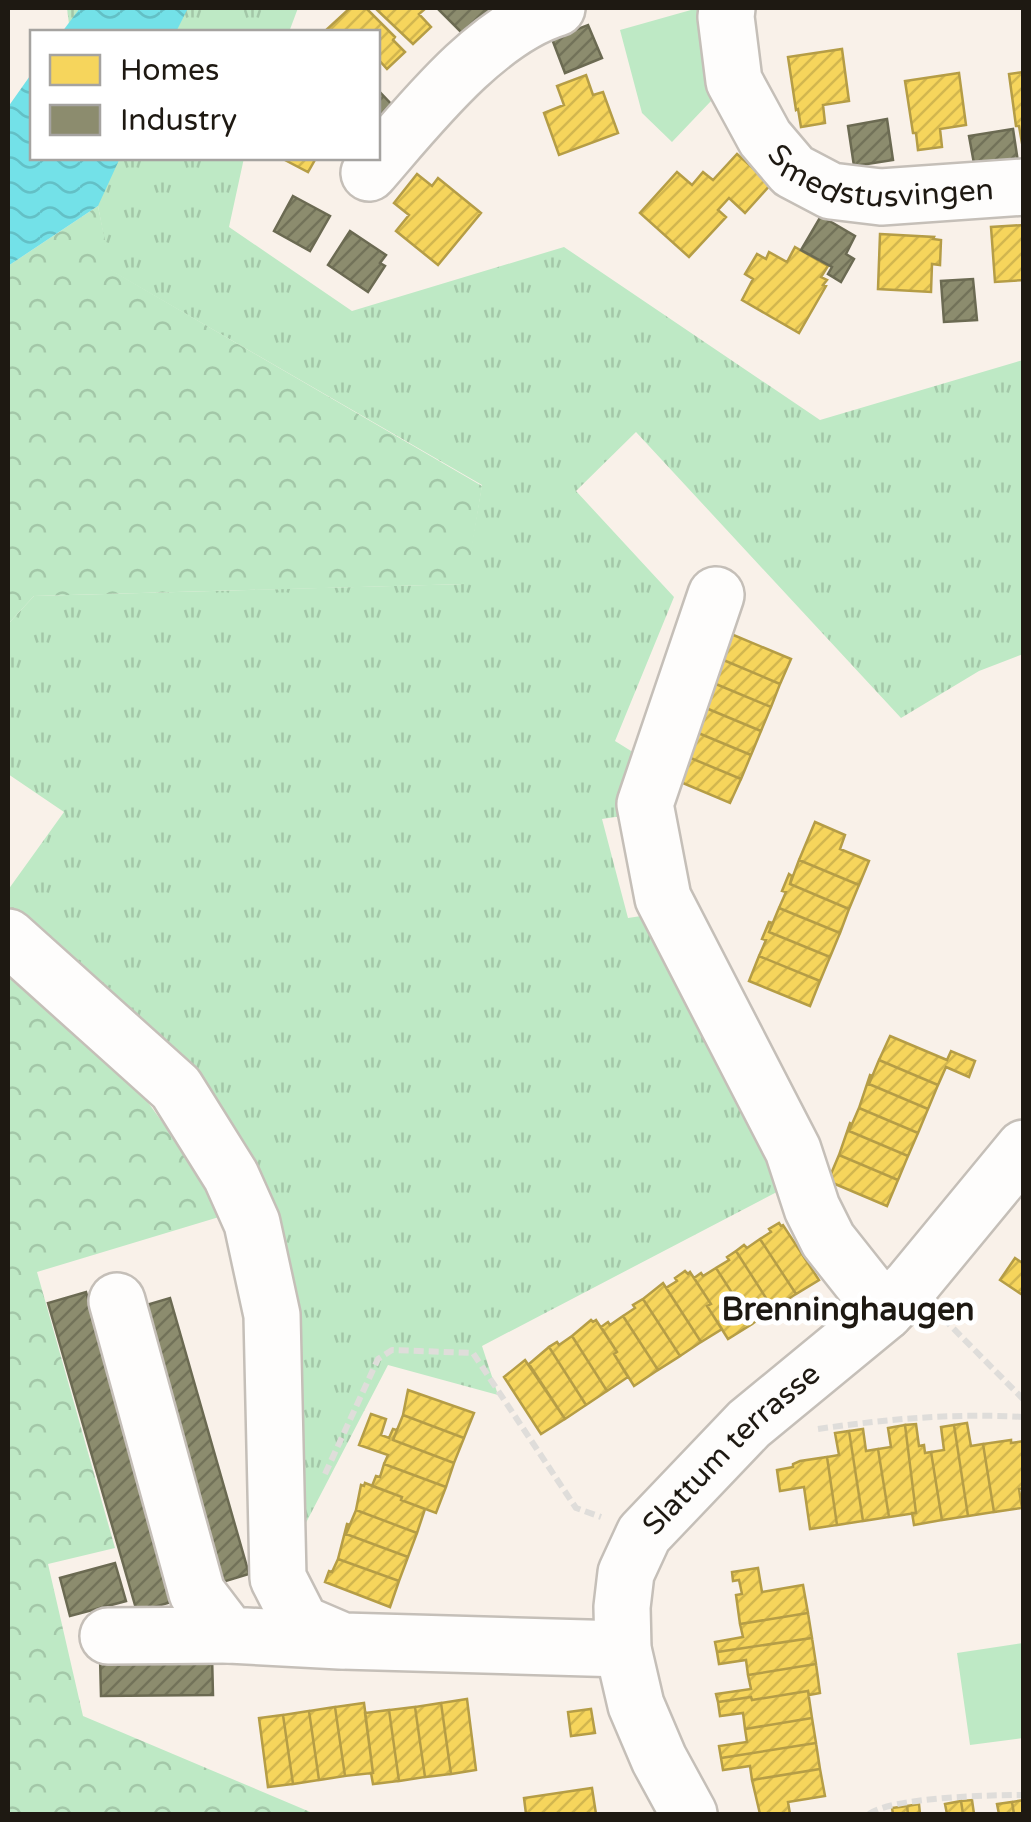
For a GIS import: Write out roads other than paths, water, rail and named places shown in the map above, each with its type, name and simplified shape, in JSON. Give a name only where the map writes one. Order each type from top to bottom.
[{"type":"street","points":[[369,174],[451,80],[501,38],[556,8]]},
{"type":"street","name":"Smedstusvingen","points":[[728,8],[734,82],[765,138],[793,171],[831,190],[881,197],[1024,187]]},
{"type":"street","points":[[716,595],[645,804],[663,898],[793,1150],[812,1208],[828,1240],[898,1298]]},
{"type":"street","points":[[8,938],[176,1088],[231,1176],[252,1223],[272,1315],[278,1578],[301,1623],[343,1641]]},
{"type":"street","name":"Slattum terrasse","points":[[689,1814],[636,1706],[623,1649],[626,1573],[644,1534],[749,1424],[898,1298],[1024,1148]]},
{"type":"street","points":[[117,1301],[197,1593],[229,1635]]},
{"type":"street","points":[[108,1636],[229,1635],[623,1649]]},
{"type":"water","points":[[80,8],[188,8],[177,30],[64,30]]},
{"type":"water","points":[[30,76],[30,160],[119,160],[98,206],[8,266],[8,107]]},
{"type":"district","name":"Brenninghaugen","points":[[848,1310]]}]
